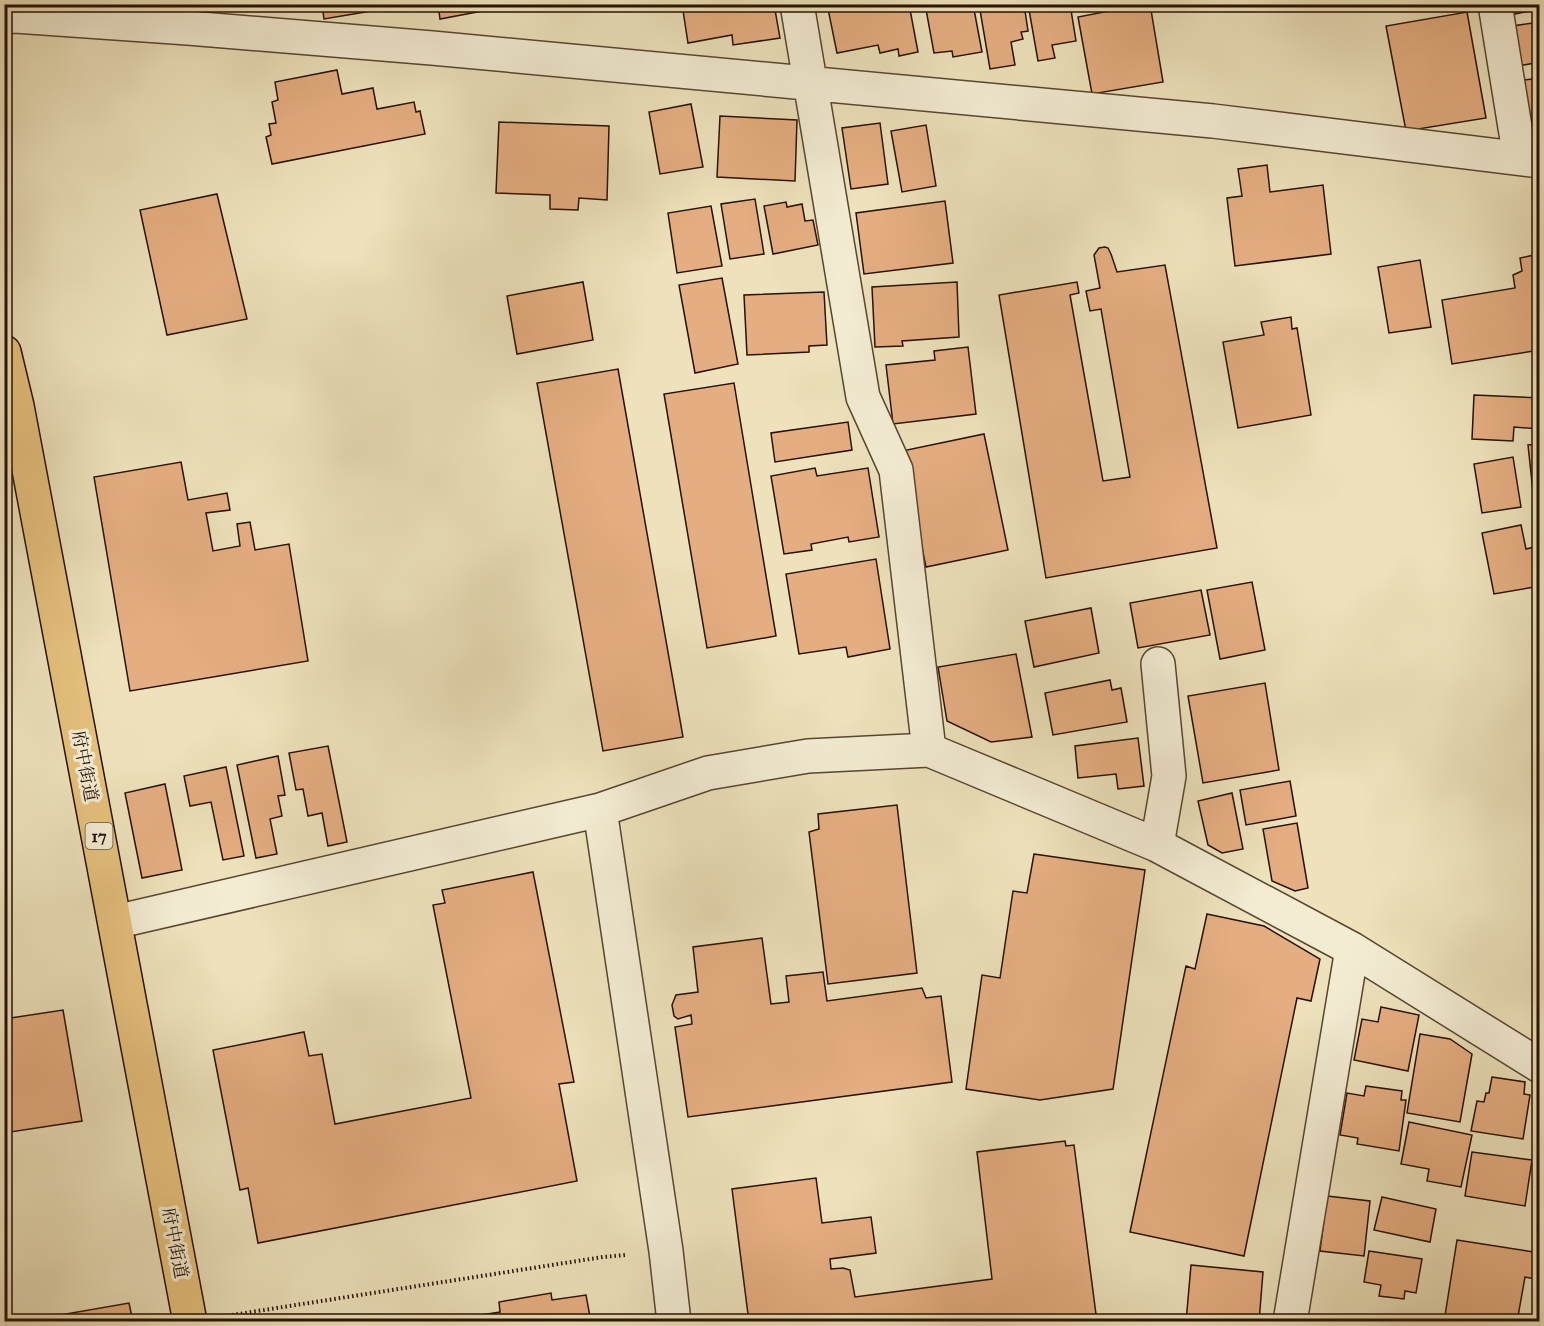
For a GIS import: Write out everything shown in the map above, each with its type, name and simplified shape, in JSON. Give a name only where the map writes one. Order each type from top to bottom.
[{"type":"main road","name":"府中街道","points":[[4,352],[17,406],[190,1321]]},
{"type":"street","points":[[798,4],[863,397],[896,470],[929,750]]},
{"type":"street","points":[[4,17],[186,16],[421,47],[1213,121],[1530,160],[1495,4]]},
{"type":"street","points":[[1157,845],[1170,776],[1158,664]]},
{"type":"street","points":[[115,922],[600,810],[708,772],[808,756],[929,750],[1157,845],[1352,949],[1539,1066]]},
{"type":"street","points":[[600,810],[666,1251],[674,1322]]},
{"type":"street","points":[[1290,1322],[1352,949]]},
{"type":"path","points":[[190,1321],[603,1257],[666,1251]]},
{"type":"building","points":[[322,4],[395,4],[395,7],[324,19]]},
{"type":"building","points":[[438,4],[519,4],[440,19]]},
{"type":"building","points":[[682,4],[774,4],[780,38],[733,45],[732,35],[688,43]]},
{"type":"building","points":[[827,4],[909,4],[918,52],[899,56],[898,49],[880,53],[878,45],[837,53]]},
{"type":"building","points":[[925,4],[973,4],[982,52],[953,57],[952,51],[934,53]]},
{"type":"building","points":[[979,4],[1024,4],[1028,31],[1021,32],[1023,39],[1011,42],[1015,65],[990,69]]},
{"type":"building","points":[[1028,4],[1070,4],[1076,41],[1052,45],[1055,58],[1038,61]]},
{"type":"building","points":[[1077,4],[1099,4],[1078,9]]},
{"type":"building","points":[[1150,4],[1163,82],[1092,94],[1078,17]]},
{"type":"building","points":[[1386,4],[1408,4],[1387,9]]},
{"type":"building","points":[[1508,4],[1540,4],[1540,9],[1510,15]]},
{"type":"building","points":[[1467,12],[1486,118],[1406,131],[1386,26]]},
{"type":"building","points":[[1540,22],[1540,62],[1518,66],[1512,26]]},
{"type":"building","points":[[337,70],[342,94],[373,88],[377,109],[414,102],[416,112],[420,111],[425,134],[272,164],[266,137],[271,135],[269,124],[276,123],[272,102],[278,100],[275,82]]},
{"type":"building","points":[[1540,78],[1540,128],[1529,130],[1523,80]]},
{"type":"building","points":[[691,104],[703,167],[660,174],[649,112]]},
{"type":"building","points":[[720,116],[797,120],[795,181],[717,177]]},
{"type":"building","points":[[499,122],[609,126],[607,200],[579,198],[578,210],[550,209],[550,195],[496,193]]},
{"type":"building","points":[[880,123],[888,184],[851,189],[842,128]]},
{"type":"building","points":[[926,125],[936,186],[902,192],[891,131]]},
{"type":"building","points":[[1267,165],[1270,192],[1323,185],[1331,254],[1235,266],[1227,198],[1242,196],[1238,169]]},
{"type":"building","points":[[217,194],[247,319],[167,335],[140,210]]},
{"type":"building","points":[[755,199],[764,254],[730,259],[721,204]]},
{"type":"building","points":[[945,201],[953,263],[864,274],[856,213]]},
{"type":"building","points":[[786,202],[787,207],[802,204],[805,221],[813,220],[818,245],[773,254],[764,206]]},
{"type":"building","points":[[711,206],[722,266],[677,273],[668,213]]},
{"type":"building","points":[[1105,247],[1111,254],[1117,272],[1165,265],[1217,548],[1046,578],[999,295],[1077,282],[1079,293],[1070,295],[1103,481],[1130,477],[1101,309],[1090,311],[1086,291],[1100,288],[1094,255],[1099,248]]},
{"type":"building","points":[[1534,255],[1537,270],[1540,269],[1540,350],[1452,364],[1442,300],[1515,288],[1513,275],[1522,271],[1520,258]]},
{"type":"building","points":[[1420,260],[1431,327],[1389,333],[1378,267]]},
{"type":"building","points":[[722,278],[738,364],[695,373],[679,285]]},
{"type":"building","points":[[583,282],[593,340],[517,354],[507,296]]},
{"type":"building","points":[[957,282],[959,337],[902,341],[903,346],[875,347],[872,287]]},
{"type":"building","points":[[824,292],[827,345],[809,346],[809,352],[747,355],[744,295]]},
{"type":"building","points":[[1291,317],[1292,329],[1297,328],[1311,415],[1238,428],[1223,342],[1264,335],[1261,322]]},
{"type":"building","points":[[968,347],[976,414],[893,424],[886,365],[935,360],[934,351]]},
{"type":"building","points":[[618,369],[683,737],[603,751],[537,383]]},
{"type":"building","points":[[734,383],[776,636],[707,648],[664,394]]},
{"type":"building","points":[[1474,395],[1540,398],[1540,429],[1514,427],[1513,441],[1472,439]]},
{"type":"building","points":[[848,422],[852,450],[775,462],[771,433]]},
{"type":"building","points":[[984,434],[1008,550],[926,567],[902,451]]},
{"type":"building","points":[[1540,444],[1540,492],[1533,492],[1528,445]]},
{"type":"building","points":[[1513,457],[1521,507],[1482,513],[1474,464]]},
{"type":"building","points":[[181,462],[188,500],[227,493],[230,510],[206,513],[213,551],[240,546],[237,524],[250,522],[255,550],[289,544],[308,661],[130,691],[94,477]]},
{"type":"building","points":[[815,468],[817,476],[868,468],[879,537],[849,542],[848,537],[811,544],[812,550],[784,554],[771,476]]},
{"type":"building","points":[[1521,525],[1526,549],[1534,547],[1540,586],[1494,594],[1482,533]]},
{"type":"building","points":[[1540,540],[1540,560],[1536,541]]},
{"type":"building","points":[[876,559],[890,649],[848,657],[846,647],[799,654],[786,574]]},
{"type":"building","points":[[1252,582],[1265,650],[1220,659],[1207,590]]},
{"type":"building","points":[[1201,590],[1210,635],[1138,648],[1130,603]]},
{"type":"building","points":[[1091,608],[1099,653],[1034,667],[1025,621]]},
{"type":"building","points":[[1016,654],[1032,737],[991,742],[947,721],[938,667]]},
{"type":"building","points":[[1110,680],[1112,690],[1121,688],[1127,722],[1053,735],[1045,693]]},
{"type":"building","points":[[1265,683],[1279,770],[1203,783],[1188,696]]},
{"type":"building","points":[[1138,738],[1144,786],[1118,789],[1116,774],[1078,778],[1075,746]]},
{"type":"building","points":[[328,746],[347,842],[328,846],[322,813],[308,816],[303,789],[296,790],[289,753]]},
{"type":"building","points":[[278,756],[285,795],[278,796],[282,816],[270,819],[277,854],[256,858],[237,765]]},
{"type":"building","points":[[226,767],[244,856],[223,860],[211,802],[190,806],[184,776]]},
{"type":"building","points":[[1290,781],[1296,816],[1246,825],[1240,790]]},
{"type":"building","points":[[165,784],[182,870],[142,878],[125,793]]},
{"type":"building","points":[[1232,793],[1243,849],[1222,853],[1208,845],[1198,801]]},
{"type":"building","points":[[897,805],[917,973],[828,984],[809,832],[819,829],[818,814]]},
{"type":"building","points":[[1297,823],[1308,888],[1295,891],[1272,881],[1263,829]]},
{"type":"building","points":[[1034,854],[1145,870],[1113,1089],[1040,1100],[966,1089],[982,975],[1000,978],[1013,891],[1027,893]]},
{"type":"building","points":[[533,872],[574,1082],[559,1084],[577,1181],[258,1243],[248,1188],[240,1190],[213,1050],[304,1032],[309,1056],[322,1054],[335,1124],[471,1098],[433,905],[445,903],[442,890]]},
{"type":"building","points":[[1207,914],[1264,926],[1320,959],[1311,1001],[1297,998],[1244,1256],[1130,1232],[1186,966],[1195,969]]},
{"type":"building","points":[[762,938],[771,1004],[789,1002],[786,976],[823,972],[827,1001],[922,988],[926,998],[941,996],[952,1082],[688,1117],[675,1027],[692,1024],[691,1015],[678,1019],[674,1016],[672,1005],[676,995],[698,992],[693,947]]},
{"type":"building","points":[[1381,1007],[1419,1015],[1408,1071],[1354,1060],[1362,1019],[1378,1022]]},
{"type":"building","points":[[63,1010],[82,1121],[4,1133],[4,1019]]},
{"type":"building","points":[[1420,1034],[1450,1039],[1472,1054],[1460,1122],[1407,1113]]},
{"type":"building","points":[[1492,1077],[1525,1082],[1524,1094],[1530,1095],[1523,1139],[1471,1131],[1477,1101],[1484,1102],[1486,1093],[1489,1093]]},
{"type":"building","points":[[1366,1086],[1402,1091],[1401,1100],[1406,1100],[1399,1151],[1357,1144],[1358,1138],[1340,1135],[1347,1093],[1364,1096]]},
{"type":"building","points":[[1409,1122],[1472,1135],[1461,1187],[1427,1181],[1429,1169],[1401,1164]]},
{"type":"building","points":[[1065,1141],[1066,1146],[1074,1145],[1097,1322],[749,1322],[732,1189],[816,1178],[822,1223],[871,1217],[876,1253],[830,1259],[831,1269],[850,1270],[855,1297],[992,1279],[977,1152]]},
{"type":"building","points":[[1472,1152],[1532,1160],[1525,1206],[1465,1196]]},
{"type":"building","points":[[1327,1196],[1370,1201],[1364,1256],[1320,1251]]},
{"type":"building","points":[[1382,1197],[1436,1209],[1430,1242],[1374,1230]]},
{"type":"building","points":[[1457,1240],[1540,1253],[1536,1279],[1525,1277],[1517,1322],[1444,1322]]},
{"type":"building","points":[[1369,1251],[1422,1259],[1416,1293],[1405,1291],[1404,1299],[1379,1296],[1381,1285],[1364,1282]]},
{"type":"building","points":[[1191,1265],[1263,1272],[1259,1322],[1186,1322]]},
{"type":"building","points":[[551,1293],[552,1300],[586,1295],[591,1322],[437,1322],[500,1312],[499,1302]]},
{"type":"building","points":[[129,1303],[133,1322],[20,1322]]}]
